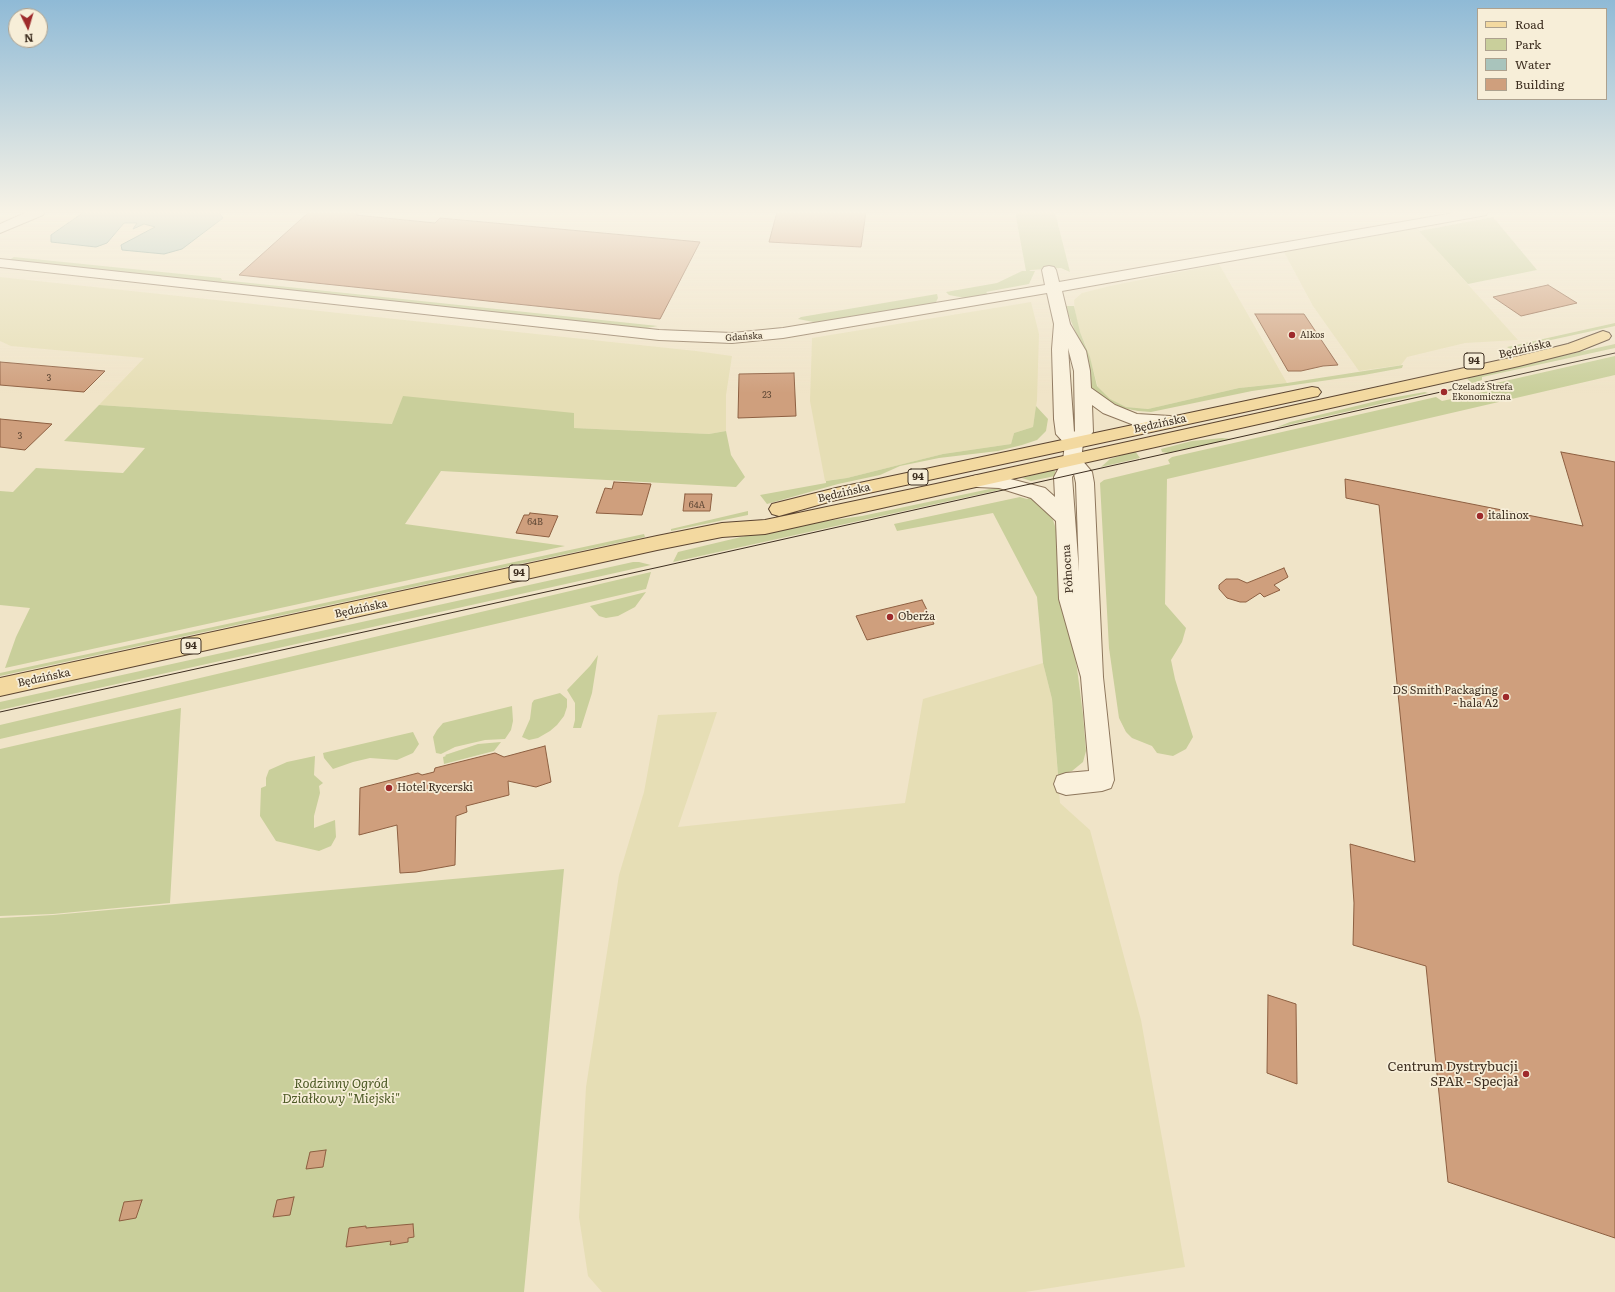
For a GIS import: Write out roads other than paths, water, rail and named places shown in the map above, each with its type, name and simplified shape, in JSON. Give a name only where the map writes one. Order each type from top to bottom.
[{"type":"main road","name":"Będzińska","points":[[722,530],[764,514],[836,494],[1073,451],[1519,361],[1573,348],[1609,335]]},
{"type":"main road","name":"Będzińska","points":[[0,687],[614,552],[722,530],[765,527],[977,481],[1170,422],[1330,389],[1403,377],[1562,341],[1609,335]]},
{"type":"street","name":"Gdańska","points":[[76,272],[659,336],[720,338],[783,333],[1141,272]]},
{"type":"street","name":"Północna","points":[[1050,272],[1062,324],[1078,351],[1082,371],[1084,432],[1073,451],[1062,477],[1070,599],[1092,677]]},
{"type":"street","name":"Północna","points":[[1062,324],[1060,349],[1065,434],[1083,472],[1085,483],[1092,677],[1102,780],[1066,784]]},
{"type":"street","points":[[1082,390],[1109,409],[1134,419],[1170,422]]},
{"type":"street","points":[[977,481],[999,482],[1038,492],[1065,518]]},
{"type":"tram line","points":[[0,712],[664,566],[1615,353]]},
{"type":"place","name":"Alkos","points":[[1292,335]]},
{"type":"place","name":"Czeladź Strefa Ekonomiczna","points":[[1444,392]]},
{"type":"place","name":"italinox","points":[[1480,516]]},
{"type":"place","name":"Oberża","points":[[890,617]]},
{"type":"place","name":"DS Smith Packaging - hala A2","points":[[1506,697]]},
{"type":"place","name":"Hotel Rycerski","points":[[389,788]]},
{"type":"place","name":"Centrum Dystrybucji SPAR - Specjał","points":[[1526,1074]]},
{"type":"park label","name":"Rodzinny Ogród Działkowy \"Miejski\"","points":[[341,1092]]}]
